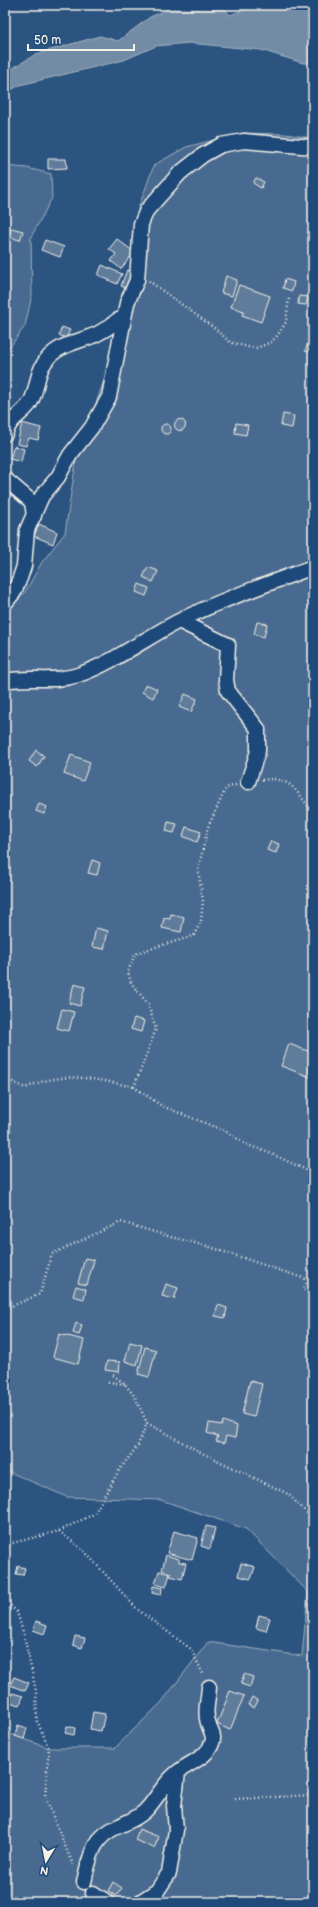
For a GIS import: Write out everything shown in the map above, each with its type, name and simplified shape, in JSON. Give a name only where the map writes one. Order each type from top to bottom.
[{"type":"street","points":[[5,603],[14,592],[20,578],[24,566],[28,530],[42,496],[58,477],[70,455],[92,427],[109,397],[127,302],[138,273],[141,224],[147,210],[180,174],[203,155],[221,145],[244,140],[313,147]]},
{"type":"street","points":[[5,434],[16,416],[29,404],[37,386],[42,366],[52,352],[74,341],[97,334],[118,320]]},
{"type":"street","points":[[5,479],[32,502],[34,516]]},
{"type":"street","points":[[7,679],[50,679],[78,675],[106,662],[179,621],[212,606],[313,567]]},
{"type":"street","points":[[179,621],[228,645],[226,680],[228,691],[258,729],[258,751],[248,782]]},
{"type":"street","points":[[84,1882],[91,1853],[100,1837],[110,1829],[129,1822],[145,1812],[155,1796],[178,1772],[205,1755],[212,1743],[213,1733],[206,1715],[209,1687]]},
{"type":"street","points":[[140,1902],[157,1891],[169,1873],[176,1830],[174,1806],[178,1772]]},
{"type":"street","points":[[93,1893],[107,1902]]},
{"type":"path","points":[[138,273],[213,327],[230,342],[248,347],[257,348],[271,342],[278,335],[286,322],[289,298]]},
{"type":"path","points":[[134,1087],[156,1029],[148,1004],[131,983],[128,971],[135,954],[156,945],[178,942],[194,934],[201,921],[203,900],[198,870],[208,827],[226,788],[272,778],[286,782],[299,792],[313,812]]},
{"type":"path","points":[[5,1078],[25,1088],[40,1081],[71,1076],[134,1087],[162,1106],[225,1131],[245,1144],[272,1154],[313,1174]]},
{"type":"path","points":[[5,1309],[40,1294],[52,1254],[121,1222],[170,1238],[207,1246],[309,1280]]},
{"type":"path","points":[[313,1270],[303,1289],[313,1296]]},
{"type":"path","points":[[113,1375],[125,1384],[135,1398],[147,1422],[202,1453],[288,1494],[313,1519]]},
{"type":"path","points":[[108,1382],[125,1384]]},
{"type":"path","points":[[5,1545],[59,1531],[94,1514],[118,1472],[138,1445],[147,1422]]},
{"type":"path","points":[[59,1531],[84,1551],[138,1610],[191,1649],[209,1687]]},
{"type":"path","points":[[5,1600],[17,1612],[24,1635],[36,1691],[37,1721],[49,1748],[45,1797],[75,1870],[84,1882]]},
{"type":"path","points":[[235,1799],[313,1795]]},
{"type":"shaded area","points":[[257,5],[313,10],[313,63],[303,63],[261,50],[189,43],[156,46],[124,60],[20,85],[5,93],[5,73],[36,54],[100,36],[118,41],[150,17],[169,9],[209,10],[224,8],[230,15]]},
{"type":"shaded area","points":[[242,133],[285,134],[313,138],[313,1902],[5,1902],[5,1732],[49,1748],[115,1748],[161,1703],[208,1642],[302,1656],[308,1592],[246,1529],[161,1500],[67,1497],[5,1470],[5,609],[25,592],[42,562],[65,533],[76,461],[111,360],[138,244],[138,209],[154,165],[186,147]]},
{"type":"shaded area","points":[[5,166],[27,168],[51,174],[52,198],[31,237],[32,295],[25,326],[5,354]]},
{"type":"building","points":[[48,159],[66,159],[67,168],[48,169]]},
{"type":"building","points":[[256,178],[264,182],[261,188],[253,183]]},
{"type":"building","points":[[11,228],[23,231],[20,240],[9,237]]},
{"type":"building","points":[[117,239],[134,252],[121,269],[111,261],[116,254],[109,249]]},
{"type":"building","points":[[45,240],[64,247],[60,257],[41,250]]},
{"type":"building","points":[[102,265],[122,274],[117,284],[98,275]]},
{"type":"building","points":[[127,270],[136,273],[130,289],[121,286]]},
{"type":"building","points":[[226,276],[237,280],[232,296],[221,293]]},
{"type":"building","points":[[285,279],[294,282],[292,291],[283,288]]},
{"type":"building","points":[[239,285],[270,296],[261,322],[242,315],[244,311],[231,307]]},
{"type":"building","points":[[299,296],[308,297],[306,305],[298,304]]},
{"type":"building","points":[[62,327],[70,330],[66,338],[59,335]]},
{"type":"building","points":[[309,340],[313,342],[313,353],[305,351]]},
{"type":"building","points":[[283,414],[294,416],[292,428],[281,426]]},
{"type":"building","points":[[178,420],[182,420],[184,421],[184,429],[178,430],[175,427],[175,423]]},
{"type":"building","points":[[22,423],[41,428],[38,440],[29,438],[26,446],[17,444]]},
{"type":"building","points":[[236,423],[248,425],[246,435],[235,433]]},
{"type":"building","points":[[164,424],[168,424],[171,429],[168,434],[164,434],[161,431],[161,427]]},
{"type":"building","points":[[14,446],[24,449],[21,462],[10,459]]},
{"type":"building","points":[[39,524],[57,532],[53,544],[34,536]]},
{"type":"building","points":[[148,567],[158,571],[153,582],[143,577]]},
{"type":"building","points":[[139,584],[149,588],[146,596],[136,592]]},
{"type":"building","points":[[257,622],[267,624],[264,637],[254,634]]},
{"type":"building","points":[[146,684],[157,689],[153,698],[142,692]]},
{"type":"building","points":[[185,694],[197,699],[191,712],[179,707]]},
{"type":"building","points":[[36,750],[44,756],[37,767],[29,761]]},
{"type":"building","points":[[71,755],[90,762],[83,781],[64,774]]},
{"type":"building","points":[[39,804],[47,807],[44,814],[36,811]]},
{"type":"building","points":[[168,822],[177,824],[174,833],[166,831]]},
{"type":"building","points":[[186,827],[201,832],[197,842],[183,836]]},
{"type":"building","points":[[271,841],[279,844],[276,853],[267,850]]},
{"type":"building","points":[[92,860],[100,863],[97,875],[88,873]]},
{"type":"building","points":[[171,914],[184,917],[181,932],[162,928],[164,918],[170,919]]},
{"type":"building","points":[[96,928],[108,931],[104,949],[92,947]]},
{"type":"building","points":[[74,984],[85,987],[80,1006],[69,1003]]},
{"type":"building","points":[[62,1009],[74,1012],[69,1031],[57,1028]]},
{"type":"building","points":[[134,1018],[144,1021],[141,1032],[131,1029]]},
{"type":"building","points":[[289,1044],[313,1053],[313,1078],[281,1066]]},
{"type":"building","points":[[85,1258],[94,1260],[87,1285],[78,1283]]},
{"type":"building","points":[[166,1284],[178,1288],[174,1299],[162,1296]]},
{"type":"building","points":[[76,1286],[86,1289],[84,1299],[73,1296]]},
{"type":"building","points":[[218,1305],[227,1308],[225,1318],[215,1316]]},
{"type":"building","points":[[76,1323],[82,1325],[79,1335],[73,1333]]},
{"type":"building","points":[[59,1334],[84,1340],[78,1364],[53,1357]]},
{"type":"building","points":[[130,1342],[142,1345],[137,1365],[125,1361]]},
{"type":"building","points":[[145,1347],[156,1350],[149,1377],[138,1374]]},
{"type":"building","points":[[107,1361],[120,1362],[119,1372],[105,1370]]},
{"type":"building","points":[[250,1381],[262,1384],[254,1417],[242,1414]]},
{"type":"building","points":[[223,1421],[237,1426],[235,1438],[226,1436],[224,1443],[216,1441],[218,1436],[207,1433],[209,1423],[222,1425]]},
{"type":"building","points":[[206,1526],[215,1528],[210,1549],[201,1546]]},
{"type":"building","points":[[174,1531],[198,1538],[192,1560],[167,1553]]},
{"type":"building","points":[[166,1555],[179,1559],[179,1562],[186,1563],[182,1579],[170,1576],[171,1573],[162,1570]]},
{"type":"building","points":[[241,1563],[255,1567],[251,1579],[238,1576]]},
{"type":"building","points":[[18,1566],[25,1568],[23,1575],[16,1574]]},
{"type":"building","points":[[159,1571],[170,1574],[166,1587],[155,1584]]},
{"type":"building","points":[[153,1586],[162,1588],[161,1595],[152,1593]]},
{"type":"building","points":[[259,1615],[270,1618],[266,1631],[256,1628]]},
{"type":"building","points":[[36,1621],[47,1625],[44,1634],[33,1630]]},
{"type":"building","points":[[75,1636],[85,1638],[82,1648],[73,1645]]},
{"type":"building","points":[[244,1674],[253,1677],[250,1687],[241,1684]]},
{"type":"building","points":[[14,1677],[29,1683],[25,1691],[10,1685]]},
{"type":"building","points":[[230,1691],[244,1696],[230,1730],[217,1724]]},
{"type":"building","points":[[12,1693],[23,1696],[20,1705],[9,1702]]},
{"type":"building","points":[[252,1697],[258,1701],[254,1708],[248,1705]]},
{"type":"building","points":[[93,1712],[105,1714],[101,1731],[90,1729]]},
{"type":"building","points":[[18,1725],[27,1728],[24,1739],[15,1736]]},
{"type":"building","points":[[67,1726],[75,1728],[74,1735],[65,1733]]},
{"type":"building","points":[[139,1829],[159,1837],[154,1848],[135,1840]]},
{"type":"building","points":[[113,1882],[122,1888],[116,1896],[108,1891]]}]
